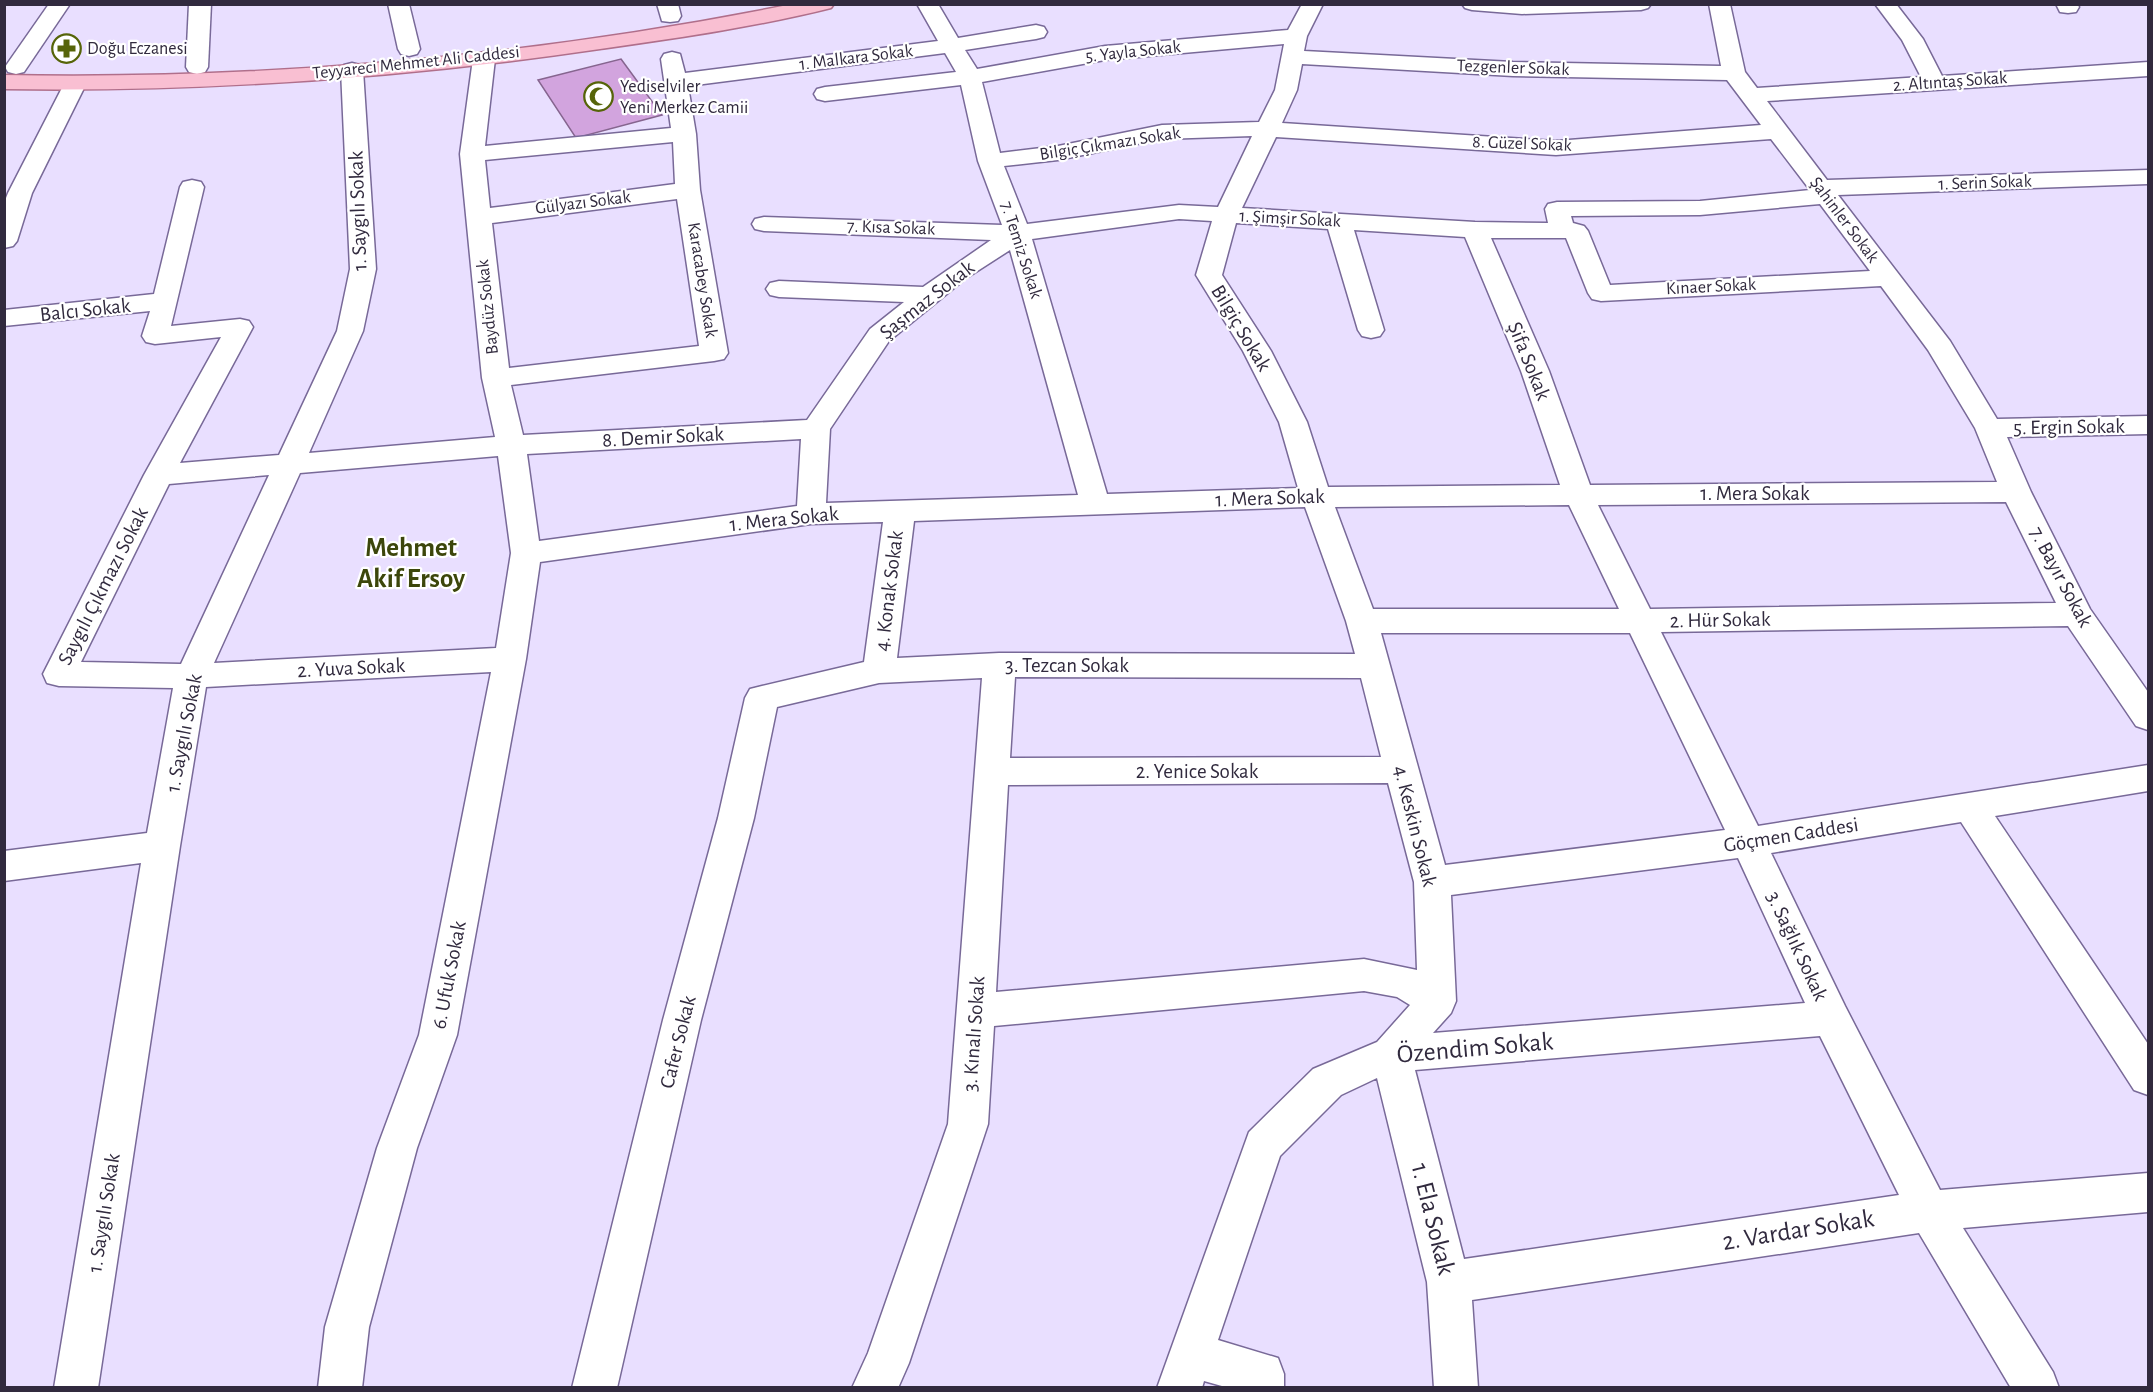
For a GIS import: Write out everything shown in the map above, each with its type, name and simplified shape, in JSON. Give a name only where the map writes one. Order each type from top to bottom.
[{"type":"main road","name":"Teyyareci Mehmet Ali Caddesi","points":[[8,72],[197,67],[409,49],[553,33],[669,10],[740,4]]},
{"type":"main road","name":"Teyyareci Mehmet Ali Caddesi","points":[[8,72],[75,84],[229,80],[352,70],[484,59],[754,20],[824,4]]},
{"type":"street","points":[[8,72],[60,4]]},
{"type":"street","points":[[197,67],[200,4]]},
{"type":"street","points":[[398,4],[409,49]]},
{"type":"street","name":"7. Temiz Sokak","points":[[927,4],[970,77],[990,161],[1018,233],[1095,504]]},
{"type":"street","name":"Bilgiç Sokak","points":[[1313,4],[1294,46],[1286,90],[1226,216],[1209,275],[1257,351],[1293,422],[1316,497],[1362,621]]},
{"type":"street","points":[[1472,4],[1522,8],[1641,4]]},
{"type":"street","name":"Şahinler Sokak","points":[[1719,4],[1734,73],[1940,347],[1989,428]]},
{"type":"street","points":[[1885,4],[1912,39],[1935,83]]},
{"type":"street","name":"1. Malkara Sokak","points":[[674,70],[951,46],[1036,32]]},
{"type":"street","name":"Tezgenler Sokak","points":[[1294,46],[1513,69],[1734,73]]},
{"type":"street","name":"5. Yayla Sokak","points":[[825,94],[970,77],[1105,53],[1294,46]]},
{"type":"street","name":"Baydüz Sokak","points":[[484,59],[472,154],[496,378],[511,445],[526,553]]},
{"type":"street","name":"2. Altıntaş Sokak","points":[[1751,95],[2148,69]]},
{"type":"street","name":"1. Saygılı Sokak","points":[[76,1388],[162,846],[192,676],[350,331],[363,269],[352,70]]},
{"type":"street","name":"Karacabey Sokak","points":[[496,378],[714,354],[688,190],[684,134],[674,70]]},
{"type":"street","points":[[4,241],[20,193],[75,84]]},
{"type":"street","name":"8. Güzel Sokak","points":[[1267,129],[1556,148],[1778,131]]},
{"type":"street","name":"Bilgiç Çıkmazı Sokak","points":[[990,161],[1058,153],[1161,132],[1267,129]]},
{"type":"street","points":[[472,154],[684,134]]},
{"type":"street","name":"1. Serin Sokak","points":[[1824,192],[2148,177]]},
{"type":"street","name":"Balcı Sokak","points":[[155,336],[166,301],[192,187]]},
{"type":"street","name":"Gülyazı Sokak","points":[[478,217],[688,190]]},
{"type":"street","points":[[1569,231],[1557,209],[1700,208],[1824,192]]},
{"type":"street","name":"1. Şimşir Sokak","points":[[1018,233],[1179,212],[1475,230],[1569,231]]},
{"type":"street","points":[[1339,222],[1371,330]]},
{"type":"street","name":"7. Kısa Sokak","points":[[764,224],[1018,233]]},
{"type":"street","name":"Şifa Sokak","points":[[1475,230],[1535,371],[1578,494]]},
{"type":"street","name":"Kınaer Sokak","points":[[1569,231],[1601,293],[1887,278]]},
{"type":"street","name":"Şaşmaz Sokak","points":[[816,429],[879,335],[956,274],[1018,233]]},
{"type":"street","points":[[779,290],[930,295]]},
{"type":"street","name":"Balcı Sokak","points":[[4,318],[166,301]]},
{"type":"street","name":"Saygılı Çıkmazı Sokak","points":[[155,336],[240,327],[159,475],[59,674],[192,676]]},
{"type":"street","name":"5. Ergin Sokak","points":[[1989,428],[2148,425]]},
{"type":"street","name":"7. Bayır Sokak","points":[[1989,428],[2016,492],[2077,614],[2148,717]]},
{"type":"street","points":[[811,514],[816,429]]},
{"type":"street","name":"8. Demir Sokak","points":[[511,445],[816,429]]},
{"type":"street","points":[[159,475],[511,445]]},
{"type":"street","name":"1. Mera Sokak","points":[[526,553],[811,514],[900,510],[1316,497],[2016,492]]},
{"type":"street","name":"3. Sağlık Sokak","points":[[1578,494],[1831,1018],[1929,1211],[2037,1388]]},
{"type":"street","name":"4. Konak Sokak","points":[[879,670],[900,510]]},
{"type":"street","name":"6. Ufuk Sokak","points":[[340,1388],[347,1327],[397,1148],[438,1035],[510,659],[526,553]]},
{"type":"street","name":"2. Hür Sokak","points":[[1362,621],[1639,621],[2077,614]]},
{"type":"street","name":"4. Keskin Sokak","points":[[1362,621],[1432,882],[1437,1001]]},
{"type":"street","name":"2. Yuva Sokak","points":[[192,676],[510,659]]},
{"type":"street","name":"3. Tezcan Sokak","points":[[762,698],[879,670],[999,664],[1374,666]]},
{"type":"street","name":"3. Kınalı Sokak","points":[[874,1388],[887,1363],[968,1124],[999,664]]},
{"type":"street","name":"Cafer Sokak","points":[[594,1388],[682,1020],[736,818],[762,698]]},
{"type":"street","name":"2. Yenice Sokak","points":[[991,772],[1402,770]]},
{"type":"street","name":"Göçmen Caddesi","points":[[1432,882],[1748,842],[2148,778]]},
{"type":"street","points":[[1970,807],[2148,1077]]},
{"type":"street","points":[[4,866],[162,846]]},
{"type":"street","points":[[975,1011],[1364,975],[1405,982],[1437,1001],[1391,1054]]},
{"type":"street","name":"Özendim Sokak","points":[[1185,1371],[1263,1144],[1328,1082],[1391,1054],[1831,1018]]},
{"type":"street","name":"1. Ela Sokak","points":[[1391,1054],[1449,1282],[1456,1388]]},
{"type":"street","name":"2. Vardar Sokak","points":[[1449,1282],[1929,1211],[2148,1192]]},
{"type":"street","points":[[1185,1371],[1262,1374],[1262,1388]]},
{"type":"building","name":"Yediselviler Yeni Merkez Camii","points":[[621,59],[662,115],[576,138],[538,80]]},
{"type":"place","name":"Doğu Eczanesi","points":[[66,49]]},
{"type":"place","name":"Yediselviler Yeni Merkez Camii","points":[[599,97]]},
{"type":"district","name":"Mehmet Akif Ersoy","points":[[411,562]]}]
